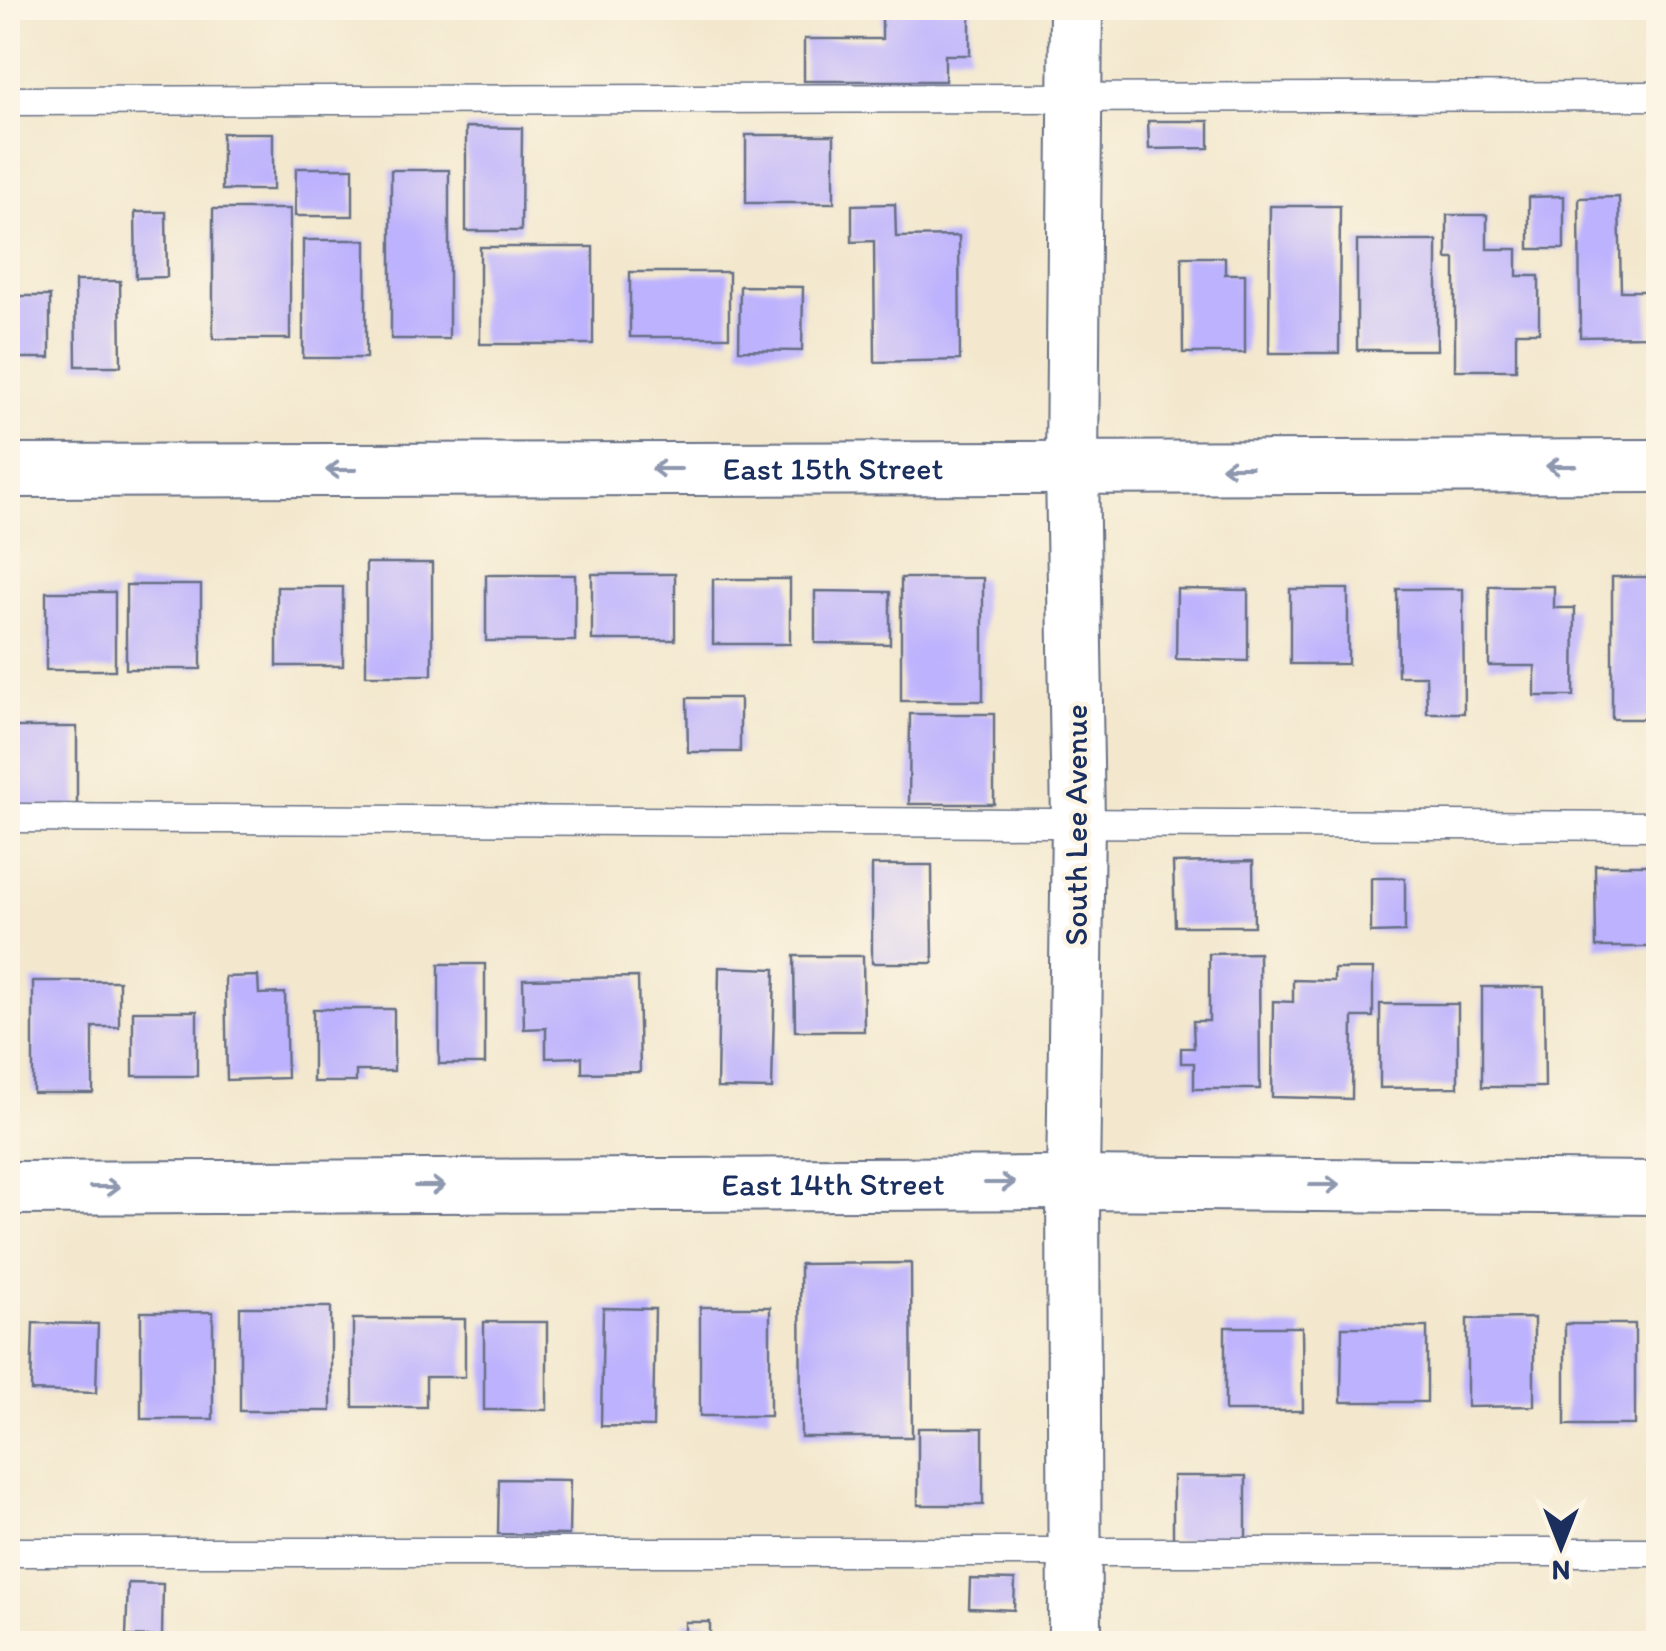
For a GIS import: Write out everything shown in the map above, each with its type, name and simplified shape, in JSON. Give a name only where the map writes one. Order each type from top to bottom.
[{"type":"street","name":"South Lee Avenue","points":[[1075,1644],[1073,1183],[1078,822],[1072,468],[1076,8]]},
{"type":"street","name":"East 15th Street","points":[[8,470],[1658,466]]},
{"type":"street","name":"East 14th Street","points":[[8,1188],[1073,1183],[1658,1188]]},
{"type":"lane","points":[[8,101],[1658,96]]},
{"type":"lane","points":[[8,818],[1658,826]]},
{"type":"lane","points":[[8,1552],[1658,1552]]},
{"type":"building","points":[[882,8],[970,8],[970,55],[945,55],[945,81],[804,81],[804,39],[882,39]]},
{"type":"building","points":[[1148,121],[1209,121],[1209,148],[1149,149]]},
{"type":"building","points":[[466,127],[522,128],[521,231],[466,231]]},
{"type":"building","points":[[222,133],[273,133],[273,190],[222,190]]},
{"type":"building","points":[[746,135],[834,135],[834,203],[746,203]]},
{"type":"building","points":[[296,168],[353,168],[353,216],[295,216]]},
{"type":"building","points":[[391,170],[449,170],[449,339],[391,339]]},
{"type":"building","points":[[1564,196],[1564,249],[1529,249],[1529,197]]},
{"type":"building","points":[[1619,197],[1621,291],[1648,291],[1649,336],[1580,337],[1579,198]]},
{"type":"building","points":[[895,204],[896,237],[959,236],[960,360],[875,362],[874,241],[852,242],[852,205]]},
{"type":"building","points":[[1270,206],[1340,206],[1339,353],[1269,353]]},
{"type":"building","points":[[213,209],[290,209],[290,339],[213,339]]},
{"type":"building","points":[[135,212],[166,212],[167,277],[136,278]]},
{"type":"building","points":[[1447,215],[1487,215],[1487,249],[1517,249],[1517,276],[1539,276],[1539,332],[1516,332],[1516,370],[1455,370],[1455,259],[1447,259]]},
{"type":"building","points":[[303,240],[366,240],[366,358],[303,358]]},
{"type":"building","points":[[1357,241],[1437,241],[1437,350],[1357,350]]},
{"type":"building","points":[[480,247],[593,247],[593,344],[480,344]]},
{"type":"building","points":[[1182,257],[1225,257],[1225,274],[1245,274],[1245,353],[1183,353]]},
{"type":"building","points":[[630,272],[729,272],[729,337],[630,337]]},
{"type":"building","points":[[75,281],[120,281],[121,366],[76,366]]},
{"type":"building","points":[[740,286],[803,287],[802,351],[739,350]]},
{"type":"building","points":[[8,296],[50,296],[50,358],[8,358]]},
{"type":"building","points":[[366,563],[432,563],[432,675],[366,675]]},
{"type":"building","points":[[592,574],[675,574],[675,640],[592,640]]},
{"type":"building","points":[[486,575],[575,575],[575,641],[486,641]]},
{"type":"building","points":[[1612,577],[1658,577],[1658,719],[1612,719]]},
{"type":"building","points":[[901,578],[983,578],[983,701],[901,701]]},
{"type":"building","points":[[713,579],[790,579],[790,644],[713,644]]},
{"type":"building","points":[[126,585],[201,585],[201,669],[126,669]]},
{"type":"building","points":[[1489,586],[1554,586],[1554,608],[1575,608],[1574,696],[1535,696],[1535,666],[1489,666]]},
{"type":"building","points":[[277,587],[343,587],[343,666],[277,666]]},
{"type":"building","points":[[1177,589],[1248,590],[1248,661],[1176,659]]},
{"type":"building","points":[[1290,589],[1348,589],[1348,664],[1290,664]]},
{"type":"building","points":[[1397,589],[1463,589],[1464,713],[1427,713],[1426,676],[1398,676]]},
{"type":"building","points":[[815,591],[890,592],[890,644],[815,643]]},
{"type":"building","points":[[46,592],[115,592],[115,670],[46,670]]},
{"type":"building","points":[[687,698],[740,698],[740,752],[688,752]]},
{"type":"building","points":[[910,714],[994,714],[994,804],[909,804]]},
{"type":"building","points":[[16,727],[77,727],[77,808],[16,808]]},
{"type":"building","points":[[1253,861],[1254,926],[1175,926],[1173,863]]},
{"type":"building","points":[[872,865],[932,865],[933,963],[872,963]]},
{"type":"building","points":[[1595,865],[1658,865],[1658,947],[1596,947]]},
{"type":"building","points":[[1371,878],[1405,878],[1405,932],[1371,933]]},
{"type":"building","points":[[1259,953],[1260,1089],[1194,1089],[1194,1063],[1181,1063],[1181,1048],[1194,1048],[1193,1021],[1209,1021],[1209,954]]},
{"type":"building","points":[[794,956],[863,956],[864,1031],[795,1031]]},
{"type":"building","points":[[439,964],[485,964],[485,1064],[439,1064]]},
{"type":"building","points":[[719,967],[775,969],[772,1089],[717,1088]]},
{"type":"building","points":[[1334,969],[1373,969],[1373,1017],[1353,1017],[1352,1099],[1272,1097],[1273,1001],[1293,1002],[1293,980],[1334,981]]},
{"type":"building","points":[[258,976],[259,994],[285,993],[287,1078],[227,1080],[225,977]]},
{"type":"building","points":[[638,977],[640,1072],[582,1073],[582,1057],[546,1058],[546,1028],[524,1029],[523,979]]},
{"type":"building","points":[[33,981],[119,981],[119,1027],[93,1027],[93,1093],[33,1093]]},
{"type":"building","points":[[1482,987],[1544,987],[1545,1087],[1482,1087]]},
{"type":"building","points":[[1380,1004],[1458,1004],[1458,1087],[1380,1088]]},
{"type":"building","points":[[313,1009],[394,1009],[394,1071],[356,1071],[356,1082],[313,1082]]},
{"type":"building","points":[[133,1011],[197,1011],[197,1076],[133,1076]]},
{"type":"building","points":[[911,1263],[912,1437],[801,1437],[800,1264]]},
{"type":"building","points":[[240,1307],[331,1307],[331,1411],[240,1411]]},
{"type":"building","points":[[700,1307],[770,1307],[770,1416],[700,1416]]},
{"type":"building","points":[[603,1308],[655,1309],[653,1427],[601,1426]]},
{"type":"building","points":[[141,1312],[213,1312],[213,1419],[141,1419]]},
{"type":"building","points":[[1534,1318],[1534,1406],[1467,1407],[1467,1319]]},
{"type":"building","points":[[353,1319],[465,1319],[465,1377],[426,1377],[426,1407],[353,1407]]},
{"type":"building","points":[[484,1322],[547,1322],[547,1410],[484,1410]]},
{"type":"building","points":[[33,1323],[98,1324],[96,1393],[31,1391]]},
{"type":"building","points":[[1565,1324],[1635,1324],[1635,1425],[1565,1425]]},
{"type":"building","points":[[1225,1327],[1302,1327],[1303,1411],[1225,1411]]},
{"type":"building","points":[[1342,1327],[1427,1327],[1427,1402],[1341,1402]]},
{"type":"building","points":[[918,1428],[983,1428],[983,1505],[918,1505]]},
{"type":"building","points":[[1173,1476],[1246,1476],[1246,1540],[1173,1540]]},
{"type":"building","points":[[499,1479],[570,1480],[569,1535],[498,1534]]},
{"type":"building","points":[[970,1579],[1015,1580],[1014,1610],[969,1608]]},
{"type":"building","points":[[128,1583],[163,1584],[162,1637],[126,1636]]},
{"type":"building","points":[[685,1622],[710,1622],[710,1644],[685,1644]]},
{"type":"building","points":[[788,1639],[829,1639],[829,1644],[788,1644]]}]
